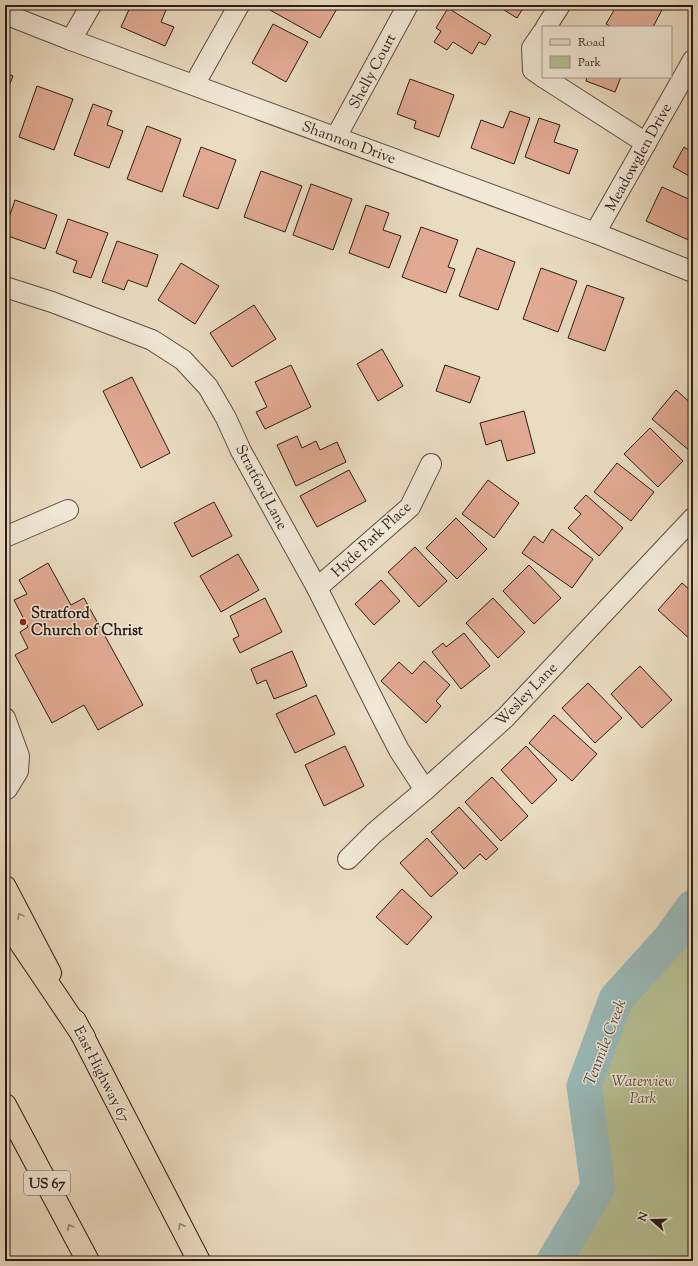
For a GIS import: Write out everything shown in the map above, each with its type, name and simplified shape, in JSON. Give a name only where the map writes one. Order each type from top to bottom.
[{"type":"main road","name":"East Highway 67","points":[[5,887],[199,1261]]},
{"type":"main road","points":[[5,920],[84,1037]]},
{"type":"main road","name":"US 67","points":[[5,1105],[88,1261]]},
{"type":"street","points":[[71,40],[91,5]]},
{"type":"street","points":[[195,85],[239,5]]},
{"type":"street","name":"Shelly Court","points":[[336,137],[408,5]]},
{"type":"street","points":[[547,26],[560,5]]},
{"type":"street","name":"Shannon Drive","points":[[5,14],[71,40],[595,233],[693,272]]},
{"type":"street","points":[[542,33],[532,48],[533,70],[542,76]]},
{"type":"street","name":"Meadowglen Drive","points":[[595,233],[693,60]]},
{"type":"street","points":[[545,78],[646,143]]},
{"type":"street","name":"Stratford Lane","points":[[5,287],[52,302],[152,340],[183,360],[208,387],[226,418],[241,451],[317,588],[399,750],[425,790]]},
{"type":"street","name":"Hyde Park Place","points":[[317,588],[410,507],[431,464]]},
{"type":"street","points":[[5,537],[68,510]]},
{"type":"street","name":"Wesley Lane","points":[[348,859],[374,833],[425,790],[505,718],[693,518]]},
{"type":"street","points":[[5,718],[19,756],[18,771],[5,790]]},
{"type":"green space","name":"Waterview Park","points":[[693,927],[693,1261],[559,1261],[604,1189],[592,1084],[620,1004]]},
{"type":"building","points":[[131,5],[168,5],[161,22],[174,27],[165,46],[121,27]]},
{"type":"building","points":[[273,5],[334,5],[338,7],[320,38],[270,10]]},
{"type":"building","points":[[496,5],[525,5],[517,18]]},
{"type":"building","points":[[617,5],[664,6],[654,26],[609,26],[606,24]]},
{"type":"building","points":[[448,8],[491,35],[485,45],[479,42],[472,54],[453,42],[447,50],[434,42],[441,31],[436,28]]},
{"type":"building","points":[[273,24],[308,42],[286,82],[252,63]]},
{"type":"building","points":[[5,73],[13,76],[5,96]]},
{"type":"building","points":[[587,78],[621,78],[615,92],[586,81]]},
{"type":"building","points":[[410,79],[454,95],[439,137],[414,128],[416,121],[397,114]]},
{"type":"building","points":[[37,86],[73,99],[54,150],[19,137]]},
{"type":"building","points":[[93,104],[112,111],[107,125],[123,131],[109,168],[74,155]]},
{"type":"building","points":[[510,111],[530,118],[514,164],[471,148],[481,120],[503,128]]},
{"type":"building","points":[[539,118],[560,125],[554,142],[578,150],[569,174],[525,157]]},
{"type":"building","points":[[147,126],[181,139],[162,192],[127,179]]},
{"type":"building","points":[[201,147],[236,160],[218,209],[183,196]]},
{"type":"building","points":[[684,147],[693,153],[693,178],[673,167]]},
{"type":"building","points":[[261,171],[302,186],[285,232],[244,217]]},
{"type":"building","points":[[311,184],[352,199],[333,250],[293,235]]},
{"type":"building","points":[[662,187],[693,201],[693,242],[646,221]]},
{"type":"building","points":[[15,200],[57,215],[45,249],[5,235],[5,229]]},
{"type":"building","points":[[366,205],[389,213],[383,230],[401,236],[389,268],[349,253]]},
{"type":"building","points":[[68,219],[108,233],[91,278],[73,272],[77,261],[56,253]]},
{"type":"building","points":[[421,227],[458,240],[448,267],[455,269],[446,293],[402,277]]},
{"type":"building","points":[[117,241],[158,255],[147,287],[128,280],[124,290],[102,282]]},
{"type":"building","points":[[477,248],[515,262],[498,310],[459,296]]},
{"type":"building","points":[[181,263],[219,286],[195,324],[158,300]]},
{"type":"building","points":[[541,268],[577,281],[558,332],[523,319]]},
{"type":"building","points":[[587,285],[624,298],[605,351],[568,338]]},
{"type":"building","points":[[254,305],[276,339],[232,367],[210,333]]},
{"type":"building","points":[[382,349],[403,386],[378,401],[357,364]]},
{"type":"building","points":[[291,365],[311,407],[265,429],[256,412],[267,407],[255,382]]},
{"type":"building","points":[[445,365],[480,377],[470,403],[436,391]]},
{"type":"building","points":[[132,377],[170,453],[141,468],[103,391]]},
{"type":"building","points":[[676,390],[693,405],[693,450],[691,452],[652,419]]},
{"type":"building","points":[[524,411],[535,453],[507,461],[501,440],[486,445],[480,423]]},
{"type":"building","points":[[650,428],[683,461],[658,487],[624,454]]},
{"type":"building","points":[[297,436],[302,448],[316,441],[320,450],[337,442],[346,462],[296,486],[277,445]]},
{"type":"building","points":[[617,463],[654,492],[631,521],[594,492]]},
{"type":"building","points":[[349,470],[366,501],[317,527],[300,496]]},
{"type":"building","points":[[488,480],[519,503],[494,538],[462,514]]},
{"type":"building","points":[[586,495],[623,528],[599,556],[568,528],[581,514],[574,508]]},
{"type":"building","points":[[214,502],[232,536],[192,557],[174,523]]},
{"type":"building","points":[[456,518],[487,549],[457,579],[426,548]]},
{"type":"building","points":[[552,529],[593,559],[572,588],[522,553],[534,536],[543,543]]},
{"type":"building","points":[[415,547],[447,581],[419,607],[388,572]]},
{"type":"building","points":[[238,554],[259,590],[221,612],[200,576]]},
{"type":"building","points":[[48,563],[71,605],[84,598],[143,705],[98,730],[84,705],[52,723],[15,655],[28,648],[20,632],[28,627],[14,600],[27,594],[19,580]]},
{"type":"building","points":[[529,565],[561,598],[534,624],[503,591]]},
{"type":"building","points":[[381,580],[400,601],[374,625],[355,604]]},
{"type":"building","points":[[682,583],[693,593],[693,642],[658,610]]},
{"type":"building","points":[[265,598],[282,632],[240,653],[233,639],[239,636],[230,616]]},
{"type":"building","points":[[493,598],[525,632],[498,658],[466,623]]},
{"type":"building","points":[[464,633],[490,666],[461,689],[432,652],[443,643],[446,647]]},
{"type":"building","points":[[292,651],[307,686],[274,699],[266,680],[257,684],[251,669]]},
{"type":"building","points":[[424,661],[450,685],[436,701],[441,706],[426,723],[381,681],[399,662],[412,674]]},
{"type":"building","points":[[640,666],[672,700],[642,728],[611,694]]},
{"type":"building","points":[[588,683],[622,718],[595,743],[562,708]]},
{"type":"building","points":[[316,695],[335,734],[295,753],[276,714]]},
{"type":"building","points":[[554,715],[597,754],[572,781],[529,743]]},
{"type":"building","points":[[345,746],[364,786],[324,806],[305,765]]},
{"type":"building","points":[[526,746],[557,780],[532,804],[501,770]]},
{"type":"building","points":[[492,777],[528,816],[501,841],[465,802]]},
{"type":"building","points":[[459,807],[498,849],[486,860],[480,854],[464,869],[431,832]]},
{"type":"building","points":[[427,838],[458,873],[431,897],[400,863]]},
{"type":"building","points":[[402,889],[432,917],[407,945],[376,917]]},
{"type":"waterway","name":"Tenmile Creek","points":[[554,1261],[598,1187],[584,1086],[616,999],[671,938],[693,907]]},
{"type":"place","name":"Stratford Church of Christ","points":[[23,622]]}]
